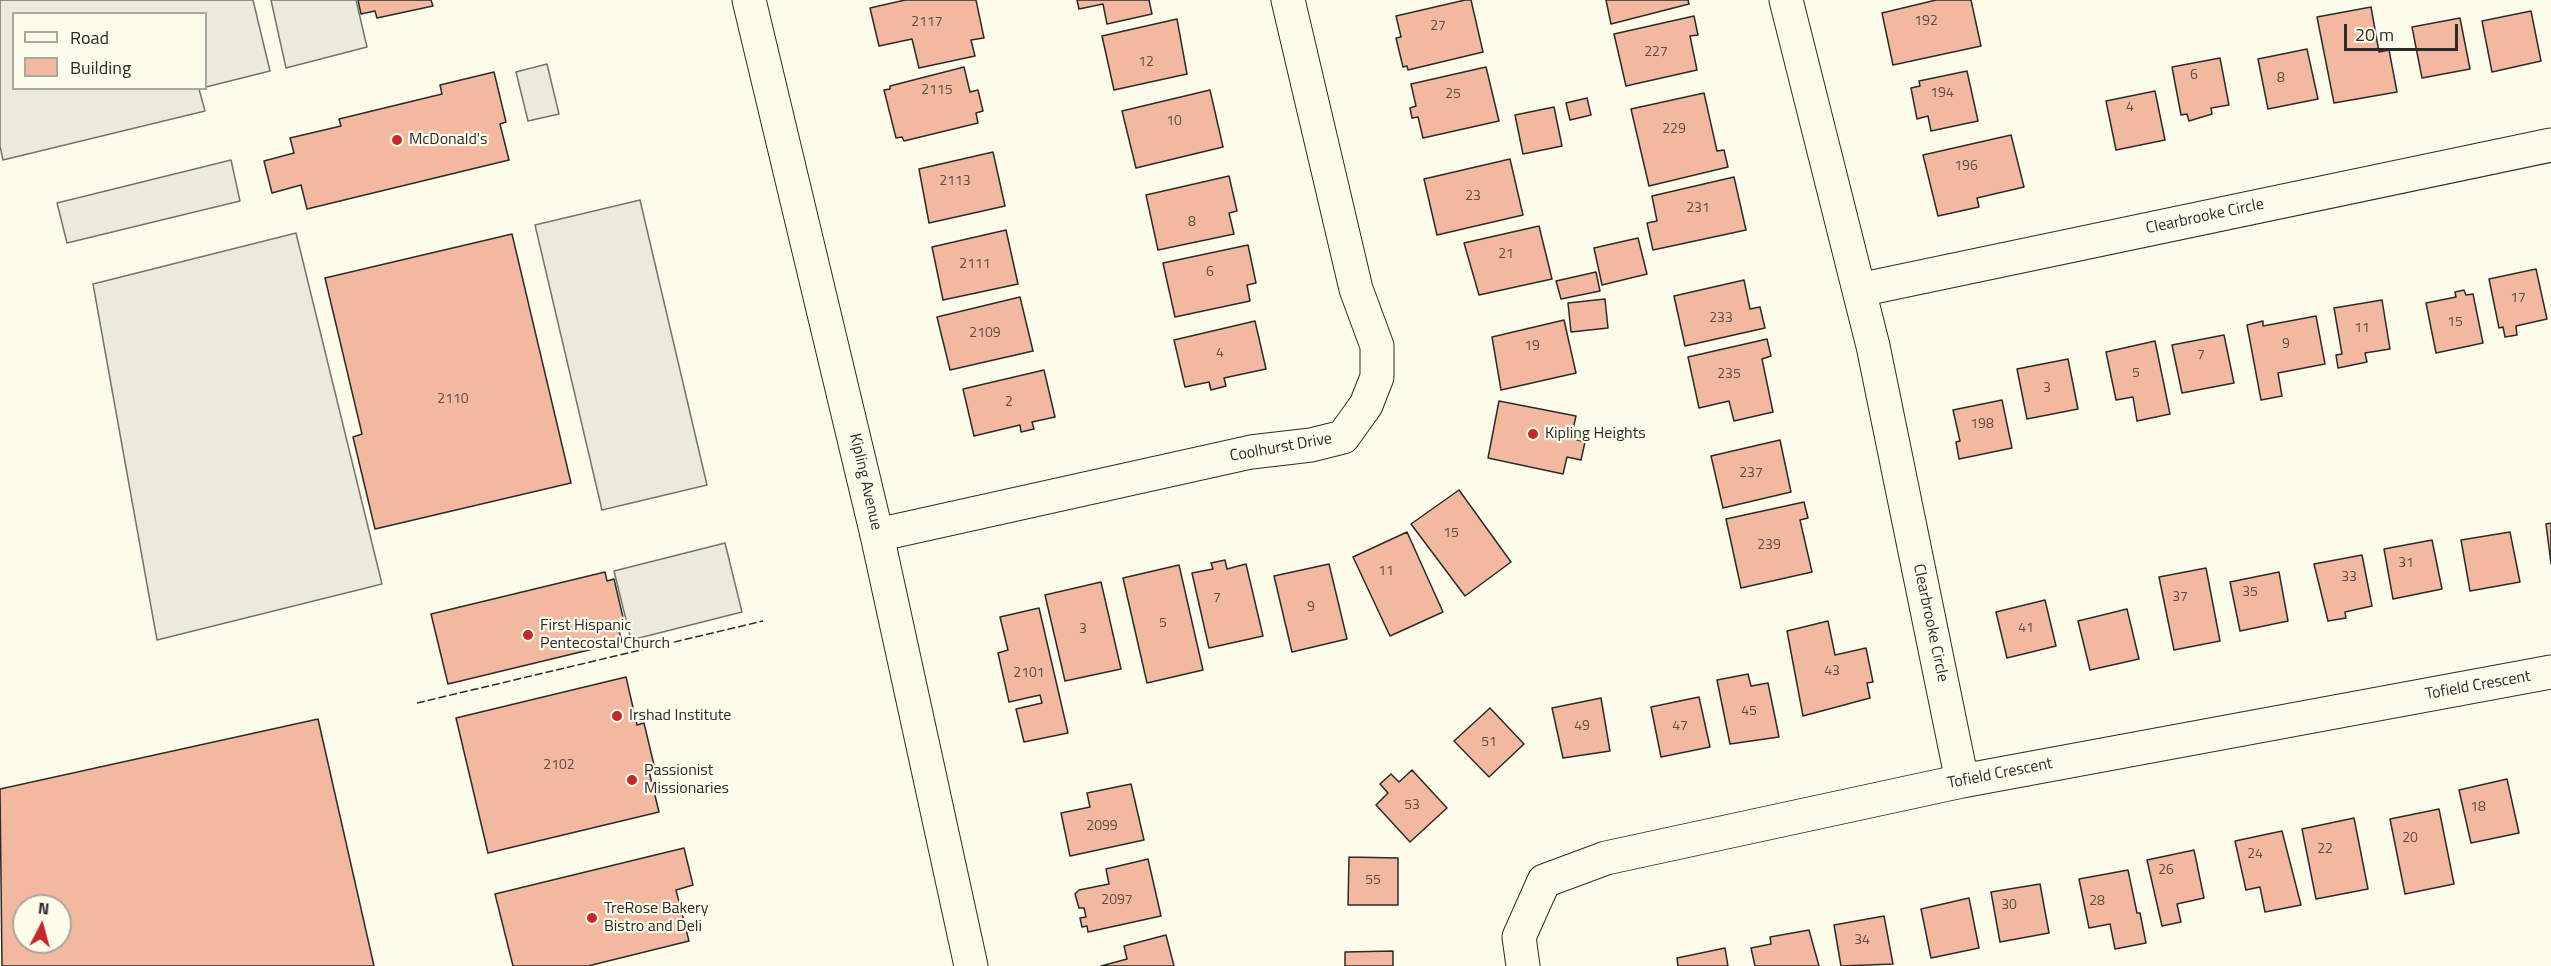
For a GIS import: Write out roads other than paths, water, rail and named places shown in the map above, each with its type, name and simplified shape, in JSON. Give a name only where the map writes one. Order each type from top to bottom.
[{"type":"street","name":"Kipling Avenue","points":[[749,0],[877,535],[971,966]]},
{"type":"street","name":"Coolhurst Drive","points":[[877,535],[1251,452],[1311,446],[1343,437],[1366,405],[1377,377],[1377,346],[1356,289],[1288,0]]},
{"type":"street","name":"Clearbrooke Circle","points":[[1786,0],[1859,290],[1962,781]]},
{"type":"street","name":"Clearbrooke Circle","points":[[1859,290],[2551,145]]},
{"type":"street","name":"Tofield Crescent","points":[[1523,966],[1519,937],[1544,881],[1606,858],[1962,781],[2551,672]]},
{"type":"place","name":"McDonald's","points":[[397,140]]},
{"type":"place","name":"Kipling Heights","points":[[1533,434]]},
{"type":"place","name":"First Hispanic Pentecostal Church","points":[[528,635]]},
{"type":"place","name":"Irshad Institute","points":[[617,716]]},
{"type":"place","name":"Passionist Missionaries","points":[[632,780]]},
{"type":"place","name":"TreRose Bakery Bistro and Deli","points":[[592,918]]}]
